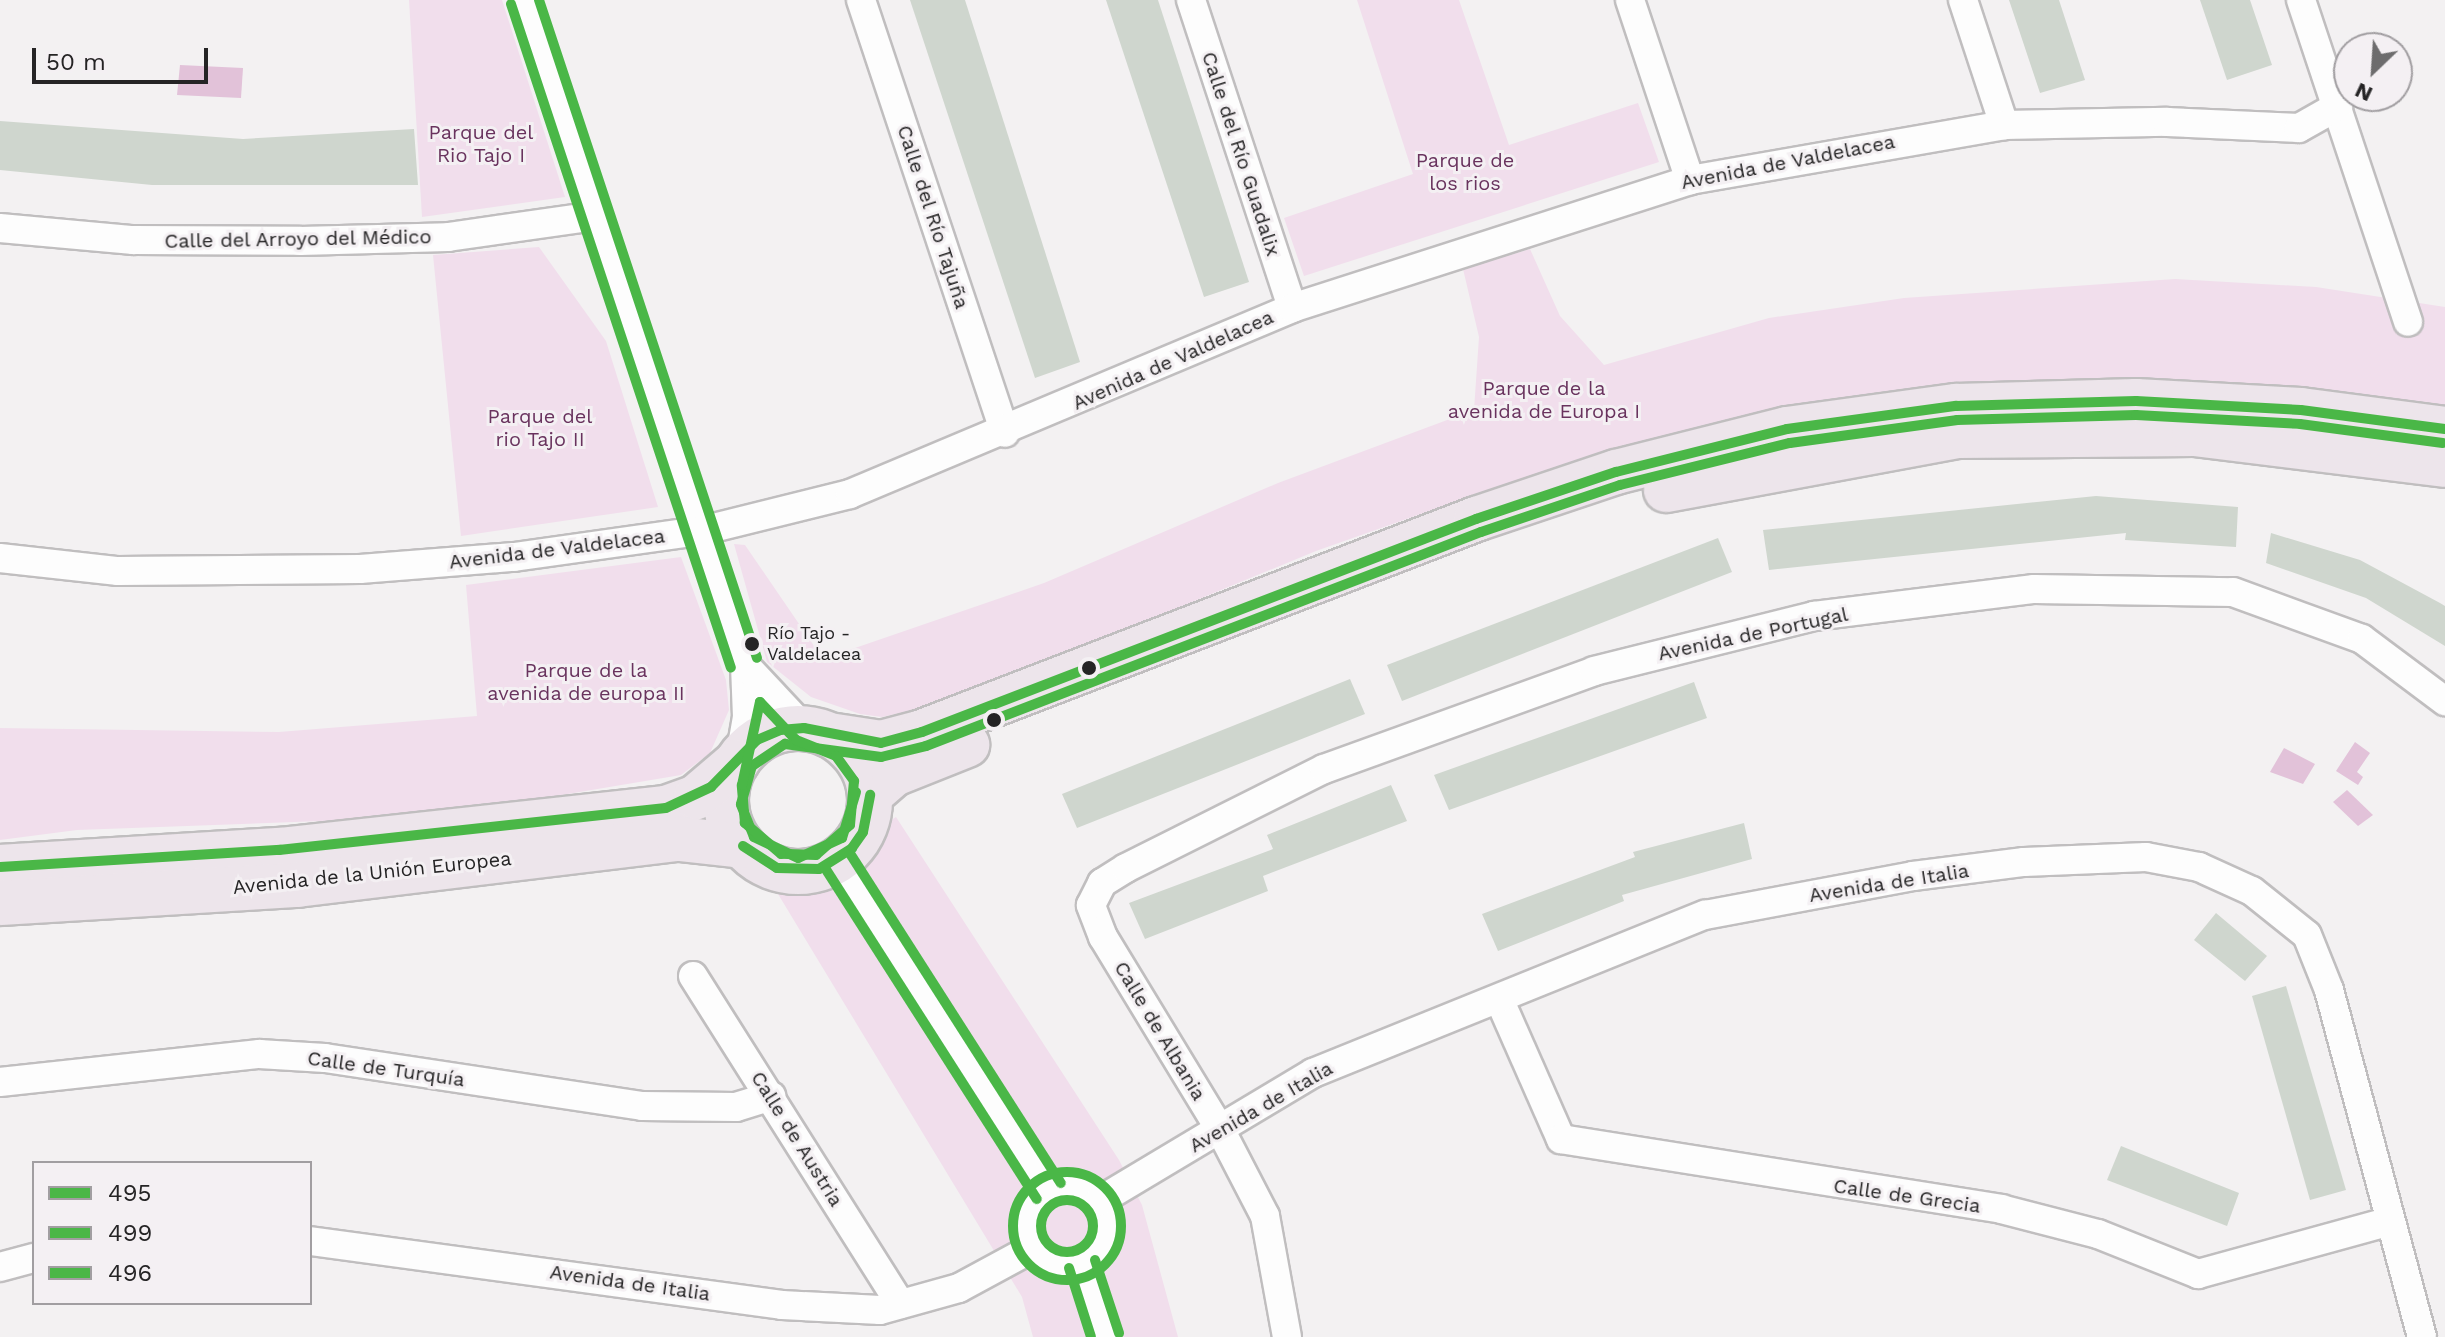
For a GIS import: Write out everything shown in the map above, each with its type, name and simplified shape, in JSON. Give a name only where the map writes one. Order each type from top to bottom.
[{"type":"main road","points":[[817,731],[858,759],[870,795],[863,832],[837,860],[819,869],[777,868],[743,846],[726,805],[738,760],[780,730],[817,731],[881,743],[922,732],[1476,519],[1616,472],[1787,429],[1956,406],[2136,401],[2301,410],[2445,429]]},
{"type":"main road","points":[[870,795],[894,774],[1531,531],[1605,504],[1760,468],[1957,436],[2194,434],[2445,465]]},
{"type":"main road","name":"Avenida de la Unión Europea","points":[[0,867],[279,850],[666,808],[696,797],[738,760]]},
{"type":"main road","name":"Avenida de la Unión Europea","points":[[0,903],[297,885],[679,839],[743,846]]},
{"type":"street","points":[[524,0],[595,216],[705,530],[745,665],[747,717],[738,760]]},
{"type":"street","name":"Calle del Río Tajuña","points":[[861,0],[1005,433]]},
{"type":"street","name":"Calle del Río Guadalix","points":[[1191,0],[1292,308]]},
{"type":"street","points":[[1630,0],[1690,180]]},
{"type":"street","points":[[1963,0],[2004,125]]},
{"type":"street","points":[[2301,0],[2333,92]]},
{"type":"street","name":"Avenida de Valdelacea","points":[[0,558],[118,571],[360,569],[514,557],[705,530],[850,494],[1005,433],[1292,308],[1690,180],[2004,125],[2167,122],[2299,128],[2333,109]]},
{"type":"street","points":[[2340,112],[2408,322]]},
{"type":"street","name":"Calle del Arroyo del Médico","points":[[0,228],[133,240],[300,241],[448,237],[595,216]]},
{"type":"street","name":"Avenida de Portugal","points":[[1091,905],[1102,883],[1126,868],[1324,769],[1594,671],[1814,616],[2034,589],[2233,592],[2362,639],[2445,701]]},
{"type":"street","points":[[745,665],[817,731]]},
{"type":"street","name":"Avenida de Italia","points":[[1099,1201],[1221,1131],[1313,1073],[1500,1001],[1705,915],[2024,862],[2146,857],[2199,867],[2252,891],[2307,935],[2329,990],[2422,1337]]},
{"type":"street","points":[[837,860],[1049,1191]]},
{"type":"street","name":"Calle de Albania","points":[[1091,905],[1103,937],[1221,1131],[1265,1216],[1287,1337]]},
{"type":"street","name":"Calle de Austria","points":[[693,976],[900,1304]]},
{"type":"street","name":"Calle de Grecia","points":[[1500,1001],[1561,1139],[2001,1209],[2098,1234],[2198,1274],[2390,1221]]},
{"type":"street","name":"Calle de Turquía","points":[[0,1082],[259,1054],[325,1058],[642,1106],[736,1107],[771,1096]]},
{"type":"street","points":[[1079,1188],[1099,1201],[1106,1237],[1082,1264],[1048,1261],[1033,1248],[1027,1220],[1049,1191],[1079,1188]]},
{"type":"street","name":"Avenida de Italia","points":[[312,1241],[782,1305],[880,1310],[959,1288],[1033,1248]]},
{"type":"street","points":[[0,1267],[32,1259]]},
{"type":"street","points":[[1082,1264],[1106,1337]]},
{"type":"green space","name":"Parque del Rio Tajo I","points":[[409,0],[502,0],[565,197],[422,217]]},
{"type":"green space","name":"Parque de los rios","points":[[1357,0],[1459,0],[1509,145],[1638,103],[1659,162],[1304,276],[1284,218],[1413,174]]},
{"type":"green space","name":"Parque del rio Tajo II","points":[[539,247],[606,341],[658,507],[461,536],[433,255]]},
{"type":"green space","name":"Parque de la avenida de Europa I","points":[[1530,249],[1560,316],[1604,365],[1769,318],[1904,298],[2175,279],[2316,287],[2445,307],[2445,409],[2328,391],[2125,380],[2000,382],[1858,397],[1603,454],[1500,486],[1316,551],[949,702],[882,717],[860,714],[811,697],[767,662],[734,544],[745,545],[823,659],[1044,583],[1278,483],[1474,410],[1479,337],[1463,269]]},
{"type":"green space","name":"Parque de la avenida de europa II","points":[[681,557],[726,680],[729,710],[710,753],[681,775],[490,807],[348,820],[77,830],[0,840],[0,728],[279,732],[477,716],[466,585]]},
{"type":"green space","points":[[896,817],[1119,1160],[1142,1205],[1178,1337],[1033,1337],[1022,1297],[778,894]]},
{"type":"shaded area","points":[[180,65],[243,68],[241,98],[177,95]]},
{"type":"shaded area","points":[[2355,742],[2370,753],[2357,772],[2363,777],[2358,785],[2336,771]]},
{"type":"shaded area","points":[[2284,748],[2315,764],[2303,784],[2270,772]]},
{"type":"shaded area","points":[[2347,790],[2373,815],[2358,826],[2333,802]]},
{"type":"building","points":[[910,0],[965,0],[1080,362],[1035,378]]},
{"type":"building","points":[[1106,0],[1158,0],[1249,282],[1204,297]]},
{"type":"building","points":[[2009,0],[2059,0],[2085,80],[2040,93]]},
{"type":"building","points":[[2200,0],[2250,0],[2272,65],[2227,80]]},
{"type":"building","points":[[0,121],[243,139],[414,129],[418,185],[152,185],[0,170]]},
{"type":"building","points":[[2096,496],[2238,507],[2236,547],[2125,540],[2126,533],[1769,570],[1763,530]]},
{"type":"building","points":[[2271,533],[2360,560],[2445,606],[2445,646],[2366,598],[2266,563]]},
{"type":"building","points":[[1718,538],[1732,572],[1402,701],[1387,665]]},
{"type":"building","points":[[1350,679],[1365,714],[1077,828],[1062,794]]},
{"type":"building","points":[[1694,682],[1707,718],[1449,810],[1434,775]]},
{"type":"building","points":[[1391,785],[1407,821],[1263,876],[1268,891],[1145,939],[1129,903],[1273,849],[1267,835]]},
{"type":"building","points":[[1744,823],[1752,859],[1622,895],[1624,901],[1498,951],[1482,914],[1635,857],[1633,852]]},
{"type":"building","points":[[2216,913],[2267,956],[2245,981],[2194,940]]},
{"type":"building","points":[[2286,986],[2346,1190],[2310,1200],[2252,996]]},
{"type":"building","points":[[2121,1146],[2239,1193],[2227,1226],[2107,1180]]},
{"type":"transit line","name":"496","points":[[539,0],[757,658]]},
{"type":"transit line","name":"496","points":[[511,4],[731,668]]},
{"type":"transit line","name":"495","points":[[0,867],[279,850],[666,808],[711,787],[757,740],[780,730],[804,728],[881,743],[922,732],[1476,519],[1616,472],[1787,429],[1956,406],[2136,401],[2301,410],[2445,429]]},
{"type":"transit line","name":"499","points":[[856,792],[842,838],[798,858],[754,837],[741,804],[752,766],[785,744],[881,757],[926,746],[1481,532],[1620,485],[1790,443],[1957,420],[2136,415],[2300,424],[2443,443]]},
{"type":"transit line","name":"496","points":[[760,702],[796,740],[836,756],[854,781],[850,825],[816,855],[781,854],[745,823],[742,785],[760,702]]},
{"type":"transit line","name":"495","points":[[743,846],[777,868],[819,869],[852,848],[863,832],[870,795]]},
{"type":"transit line","name":"496","points":[[849,852],[1061,1183]]},
{"type":"transit line","name":"499","points":[[825,868],[1037,1199]]},
{"type":"transit line","name":"499","points":[[1067,1172],[1088,1176],[1105,1188],[1117,1205],[1121,1226],[1117,1247],[1105,1264],[1088,1276],[1067,1280],[1046,1276],[1029,1264],[1017,1247],[1013,1226],[1017,1205],[1029,1188],[1046,1176],[1067,1172]]},
{"type":"transit line","name":"496","points":[[1067,1200],[1085,1208],[1093,1226],[1085,1244],[1067,1252],[1049,1244],[1041,1226],[1049,1208],[1067,1200]]},
{"type":"transit line","name":"496","points":[[1095,1260],[1119,1333]]},
{"type":"transit line","name":"499","points":[[1069,1268],[1091,1337]]},
{"type":"place","name":"Río Tajo - Valdelacea","points":[[752,644]]}]
